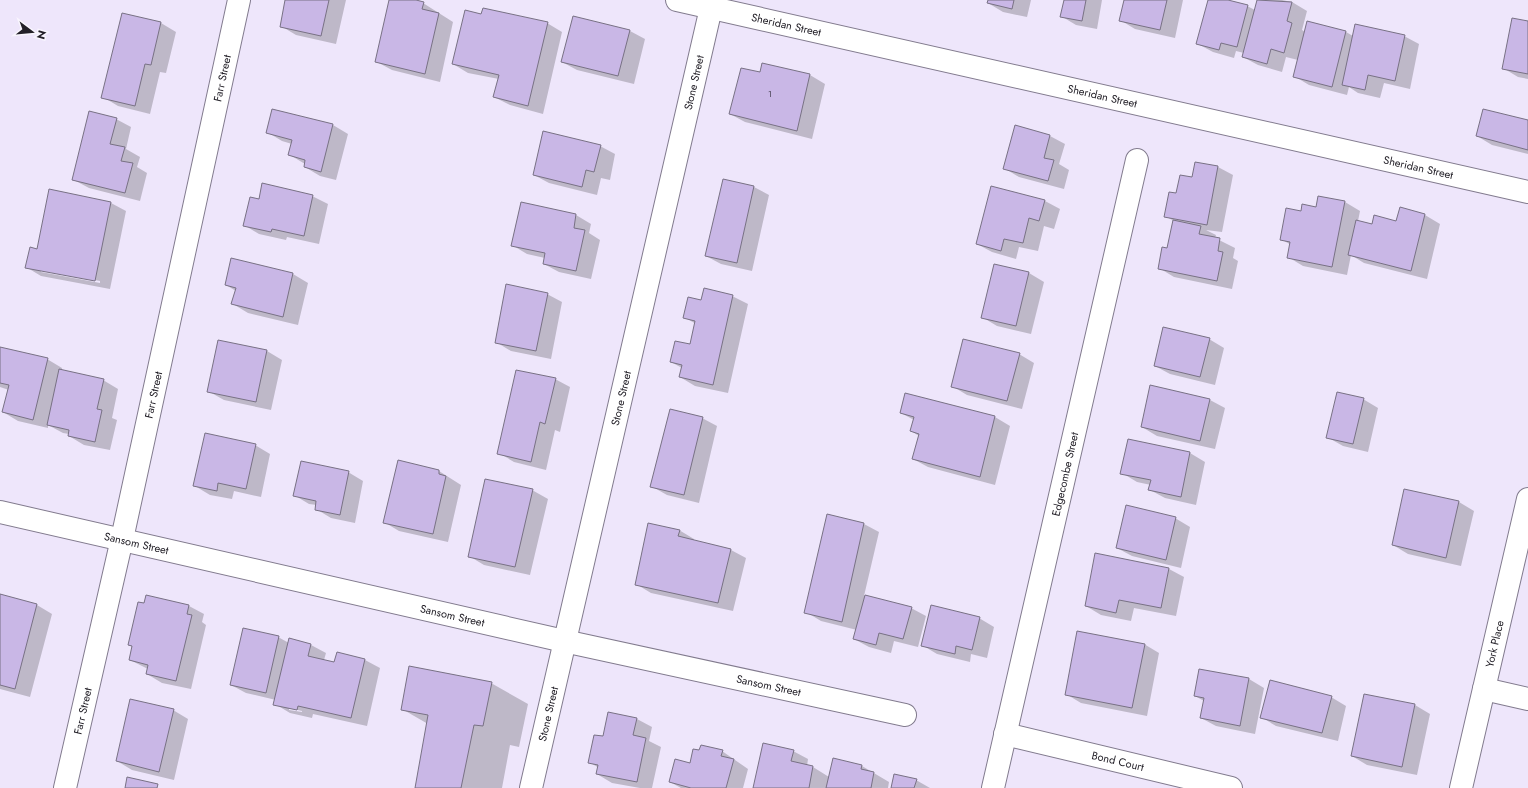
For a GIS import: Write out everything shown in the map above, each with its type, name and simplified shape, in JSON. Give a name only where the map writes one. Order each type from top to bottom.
[{"type":"street","name":"Farr Street","points":[[65,788],[122,539],[239,0]]},
{"type":"street","name":"Sheridan Street","points":[[678,0],[1528,192]]},
{"type":"street","name":"Stone Street","points":[[531,788],[711,8]]},
{"type":"street","name":"Edgecombe Street","points":[[992,788],[1137,160]]},
{"type":"street","name":"York Place","points":[[1461,788],[1528,499]]},
{"type":"street","name":"Sansom Street","points":[[0,512],[564,641],[906,715]]},
{"type":"street","points":[[1484,689],[1528,699]]},
{"type":"street","name":"Bond Court","points":[[1005,734],[1232,788]]},
{"type":"building","points":[[285,0],[329,0],[321,36],[280,27]]},
{"type":"building","points":[[389,0],[416,0],[424,2],[422,9],[439,13],[425,74],[375,62]]},
{"type":"building","points":[[988,0],[1014,0],[1012,9],[987,3]]},
{"type":"building","points":[[1064,0],[1086,0],[1082,21],[1060,17]]},
{"type":"building","points":[[1124,0],[1167,0],[1160,30],[1119,21]]},
{"type":"building","points":[[1208,0],[1228,0],[1248,5],[1237,47],[1221,43],[1219,50],[1196,44]]},
{"type":"building","points":[[1257,0],[1292,2],[1287,21],[1292,23],[1284,53],[1271,49],[1267,64],[1242,57]]},
{"type":"building","points":[[483,8],[548,22],[528,106],[493,97],[499,75],[452,64],[465,10],[481,14]]},
{"type":"building","points":[[122,13],[161,22],[151,65],[145,64],[135,106],[101,98]]},
{"type":"building","points":[[573,16],[630,30],[618,76],[561,62]]},
{"type":"building","points":[[1512,18],[1528,21],[1528,74],[1502,69]]},
{"type":"building","points":[[1307,21],[1346,31],[1332,87],[1293,77]]},
{"type":"building","points":[[1355,24],[1405,35],[1395,81],[1368,75],[1365,90],[1342,85]]},
{"type":"building","points":[[762,63],[810,74],[797,131],[729,114],[741,68],[760,72]]},
{"type":"building","points":[[272,109],[333,124],[321,172],[304,167],[305,160],[288,155],[292,140],[266,133]]},
{"type":"building","points":[[1483,109],[1528,120],[1528,150],[1476,136]]},
{"type":"building","points":[[89,111],[117,118],[110,144],[125,147],[121,161],[133,163],[125,193],[72,180]]},
{"type":"building","points":[[1015,125],[1050,135],[1044,158],[1054,160],[1048,181],[1003,169]]},
{"type":"building","points":[[543,131],[601,145],[594,172],[586,170],[582,187],[533,175]]},
{"type":"building","points":[[1195,162],[1218,166],[1207,225],[1164,217],[1169,192],[1176,193],[1180,175],[1192,177]]},
{"type":"building","points":[[723,179],[754,186],[737,263],[705,256]]},
{"type":"building","points":[[262,183],[313,195],[304,236],[272,229],[271,232],[243,226],[250,197],[259,199]]},
{"type":"building","points":[[991,186],[1045,200],[1039,221],[1029,218],[1023,243],[1004,239],[1001,251],[976,244]]},
{"type":"building","points":[[49,189],[111,202],[95,281],[25,268],[30,247],[37,249]]},
{"type":"building","points":[[1318,196],[1345,201],[1332,267],[1287,258],[1290,242],[1280,240],[1286,208],[1301,211],[1302,204],[1316,207]]},
{"type":"building","points":[[521,202],[576,214],[574,228],[585,230],[576,271],[543,264],[545,253],[511,246]]},
{"type":"building","points":[[1400,207],[1425,214],[1411,271],[1348,255],[1356,220],[1372,224],[1374,215],[1396,221]]},
{"type":"building","points":[[1173,220],[1201,226],[1199,234],[1220,238],[1218,251],[1223,252],[1217,281],[1158,269],[1162,247],[1167,248]]},
{"type":"building","points":[[231,258],[293,273],[283,317],[231,304],[236,288],[225,285]]},
{"type":"building","points":[[994,264],[1029,272],[1016,326],[981,318]]},
{"type":"building","points":[[506,284],[548,293],[536,351],[495,343]]},
{"type":"building","points":[[704,288],[733,295],[713,385],[679,377],[682,365],[670,362],[675,341],[690,344],[695,321],[683,318],[688,297],[701,300]]},
{"type":"building","points":[[1163,327],[1210,338],[1200,377],[1154,366]]},
{"type":"building","points":[[963,339],[1020,353],[1007,401],[951,387]]},
{"type":"building","points":[[218,340],[267,350],[256,402],[207,392]]},
{"type":"building","points":[[0,347],[48,358],[33,420],[2,412],[9,385],[0,383]]},
{"type":"building","points":[[59,369],[104,379],[97,409],[102,410],[95,442],[68,436],[69,430],[47,425]]},
{"type":"building","points":[[516,370],[556,378],[545,424],[540,422],[531,462],[497,454]]},
{"type":"building","points":[[1150,385],[1210,399],[1200,441],[1141,427]]},
{"type":"building","points":[[1337,392],[1364,398],[1353,444],[1326,438]]},
{"type":"building","points":[[905,393],[995,416],[980,477],[912,459],[919,434],[910,431],[914,417],[900,413]]},
{"type":"building","points":[[670,409],[703,417],[684,495],[650,487]]},
{"type":"building","points":[[205,433],[256,444],[246,489],[218,483],[217,491],[193,486]]},
{"type":"building","points":[[1128,439],[1190,452],[1181,497],[1148,490],[1151,480],[1120,474]]},
{"type":"building","points":[[398,460],[439,470],[439,474],[446,476],[433,534],[383,523]]},
{"type":"building","points":[[301,461],[349,471],[340,515],[315,510],[316,501],[293,496]]},
{"type":"building","points":[[485,479],[533,489],[515,567],[468,557]]},
{"type":"building","points":[[1404,489],[1459,501],[1446,558],[1392,545]]},
{"type":"building","points":[[1126,505],[1176,517],[1166,560],[1116,548]]},
{"type":"building","points":[[827,514],[864,523],[842,622],[804,613]]},
{"type":"building","points":[[648,523],[680,530],[678,536],[731,549],[718,603],[635,585]]},
{"type":"building","points":[[1095,553],[1169,568],[1161,608],[1119,600],[1116,613],[1085,606]]},
{"type":"building","points":[[0,594],[37,604],[15,689],[0,685]]},
{"type":"building","points":[[146,595],[189,605],[187,614],[192,615],[176,681],[146,674],[148,665],[129,660],[132,646],[128,645],[138,602],[144,603]]},
{"type":"building","points":[[865,595],[912,607],[903,639],[879,633],[876,645],[853,639]]},
{"type":"building","points":[[931,605],[980,617],[972,650],[956,646],[955,654],[921,646]]},
{"type":"building","points":[[243,628],[279,636],[266,693],[230,685]]},
{"type":"building","points":[[1077,631],[1145,644],[1132,708],[1065,695]]},
{"type":"building","points":[[289,638],[311,644],[308,656],[334,662],[337,652],[365,659],[351,718],[298,706],[297,710],[273,705]]},
{"type":"building","points":[[409,666],[492,682],[483,726],[474,725],[461,788],[415,788],[428,715],[401,710]]},
{"type":"building","points":[[1199,669],[1249,678],[1240,726],[1200,718],[1204,698],[1194,696]]},
{"type":"building","points":[[1270,680],[1332,696],[1322,733],[1260,718]]},
{"type":"building","points":[[1364,694],[1415,704],[1402,767],[1351,756]]},
{"type":"building","points":[[130,699],[174,709],[159,772],[116,761]]},
{"type":"building","points":[[608,712],[637,718],[633,735],[646,738],[637,782],[596,774],[598,765],[588,763],[594,735],[603,736]]},
{"type":"building","points":[[763,743],[794,750],[791,761],[813,766],[809,788],[753,788]]},
{"type":"building","points":[[701,745],[723,750],[721,756],[734,759],[726,788],[691,788],[669,782],[675,759],[690,763],[693,749],[699,750]]},
{"type":"building","points":[[833,758],[862,765],[861,769],[874,772],[871,788],[826,788]]},
{"type":"building","points":[[894,774],[917,779],[914,788],[891,788]]},
{"type":"building","points":[[127,777],[158,784],[157,788],[125,788]]}]
